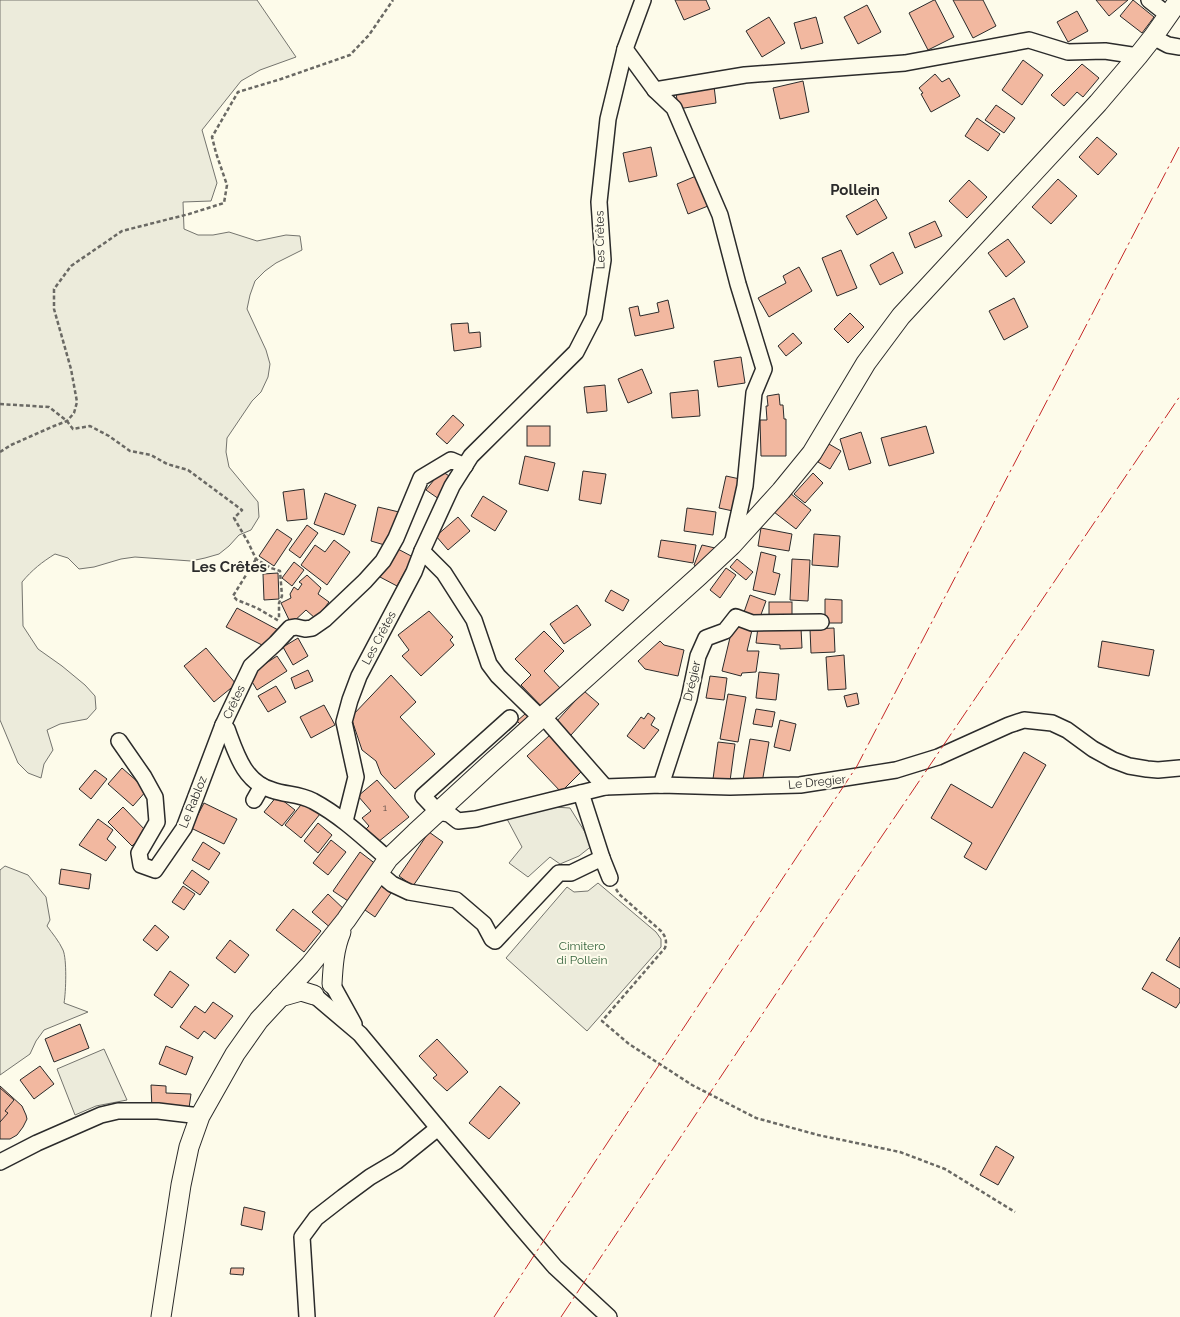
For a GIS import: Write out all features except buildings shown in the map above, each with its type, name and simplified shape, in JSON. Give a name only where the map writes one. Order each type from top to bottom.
[{"type":"main road","points":[[161,1317],[181,1185],[189,1147],[200,1116],[236,1054],[259,1020],[305,974],[346,920],[383,866],[491,763],[732,545],[781,491],[812,453],[866,363],[901,316],[1092,110],[1138,56],[1174,7]]},
{"type":"main road","points":[[332,984],[332,965],[337,942],[346,920]]},
{"type":"main road","points":[[305,974],[316,974],[325,977],[332,984]]},
{"type":"main road","points":[[305,974],[314,995]]},
{"type":"main road","points":[[280,998],[301,991],[314,995]]},
{"type":"street","name":"Les Crêtes","points":[[344,821],[356,776],[344,722],[350,700],[359,676],[414,572],[452,486],[471,456],[576,352],[594,317],[603,260],[599,202],[608,119],[625,49],[644,0]]},
{"type":"street","points":[[1149,0],[1174,7]]},
{"type":"street","points":[[1153,37],[1168,45],[1180,47]]},
{"type":"street","points":[[655,90],[745,75],[905,63],[1029,40],[1068,52],[1104,50],[1138,56]]},
{"type":"street","points":[[625,49],[655,90],[674,108],[720,215],[738,284],[764,368],[754,393],[745,486],[732,545]]},
{"type":"street","name":"Crêtes","points":[[262,786],[251,778],[241,765],[226,729],[222,725],[251,666],[290,628],[312,628],[365,581],[383,561],[396,538],[421,478],[451,460],[465,466]]},
{"type":"street","points":[[422,551],[444,573],[474,620],[489,664],[498,676],[542,717],[605,787]]},
{"type":"street","name":"Drégier","points":[[661,785],[689,699],[698,656],[706,638],[725,631],[736,617],[752,623],[821,622]]},
{"type":"street","points":[[438,812],[423,796],[510,718]]},
{"type":"street","name":"Le Dregier","points":[[438,812],[449,814],[458,821],[476,819],[605,787],[800,785],[896,770],[938,757],[1008,724],[1024,720],[1052,723],[1067,730],[1093,749],[1129,766],[1158,770],[1180,768]]},
{"type":"street","name":"Le Rabloz","points":[[119,741],[144,777],[155,797],[157,822],[139,853],[141,866],[154,870],[184,828],[222,725]]},
{"type":"street","points":[[477,748],[491,763]]},
{"type":"street","points":[[254,800],[262,786],[273,791],[300,795],[313,801],[344,821],[383,866],[392,884],[409,892],[456,900],[484,924],[492,939],[495,940],[558,872],[571,872],[602,858]]},
{"type":"street","points":[[581,793],[610,878]]},
{"type":"street","points":[[332,984],[360,1034]]},
{"type":"street","points":[[314,995],[360,1034],[555,1267],[609,1317]]},
{"type":"street","points":[[0,1162],[36,1143],[101,1115],[118,1111],[158,1111],[200,1116]]},
{"type":"street","points":[[307,1317],[302,1237],[316,1218],[342,1197],[397,1161],[438,1128]]},
{"type":"path","points":[[0,452],[11,445],[67,421],[74,413],[77,402],[71,368],[54,309],[54,289],[71,266],[122,231],[224,203],[227,185],[212,137],[238,92],[350,55],[369,35],[393,0]]},
{"type":"path","points":[[0,404],[49,407],[74,429],[90,426],[109,436],[130,451],[151,455],[167,464],[188,470],[229,499],[242,510],[234,518],[256,559],[270,568],[280,571],[282,596],[279,621],[257,608],[237,600],[233,596],[256,559]]},
{"type":"path","points":[[610,878],[619,894],[661,931],[667,943],[665,948],[602,1021],[629,1044],[692,1085],[756,1118],[818,1135],[900,1152],[945,1169],[1016,1212]]},
{"type":"green space","points":[[0,0],[257,0],[296,57],[260,70],[241,81],[202,130],[217,183],[211,201],[183,202],[184,229],[198,235],[229,232],[257,241],[286,235],[300,236],[302,250],[276,263],[255,281],[247,309],[266,350],[270,364],[268,377],[261,392],[252,401],[227,438],[226,452],[229,467],[258,502],[259,517],[251,530],[239,535],[219,554],[205,558],[191,561],[135,557],[79,569],[68,558],[55,554],[37,566],[22,582],[23,626],[38,649],[62,666],[95,696],[96,709],[87,719],[60,724],[47,730],[53,750],[44,764],[41,778],[28,773],[18,763],[0,720]]},
{"type":"green space","points":[[554,807],[570,808],[593,845],[579,856],[560,864],[550,857],[528,877],[509,863],[522,847],[507,819]]},
{"type":"green space","points":[[5,866],[28,875],[46,897],[50,920],[47,926],[60,943],[64,954],[66,976],[64,1003],[88,1012],[44,1030],[30,1054],[0,1075],[0,870]]},
{"type":"green space","name":"Cimitero di Pollein","points":[[598,883],[656,932],[661,939],[661,947],[587,1031],[506,958],[567,887],[574,892],[588,891]]},
{"type":"green space","points":[[104,1049],[127,1100],[96,1106],[75,1115],[57,1069]]},
{"type":"power","points":[[494,1317],[857,766],[1180,145]]},
{"type":"power","points":[[561,1317],[819,929],[1180,396]]},
{"type":"district","name":"Pollein","points":[[855,190]]},
{"type":"district","name":"Les Crêtes","points":[[229,567]]}]
